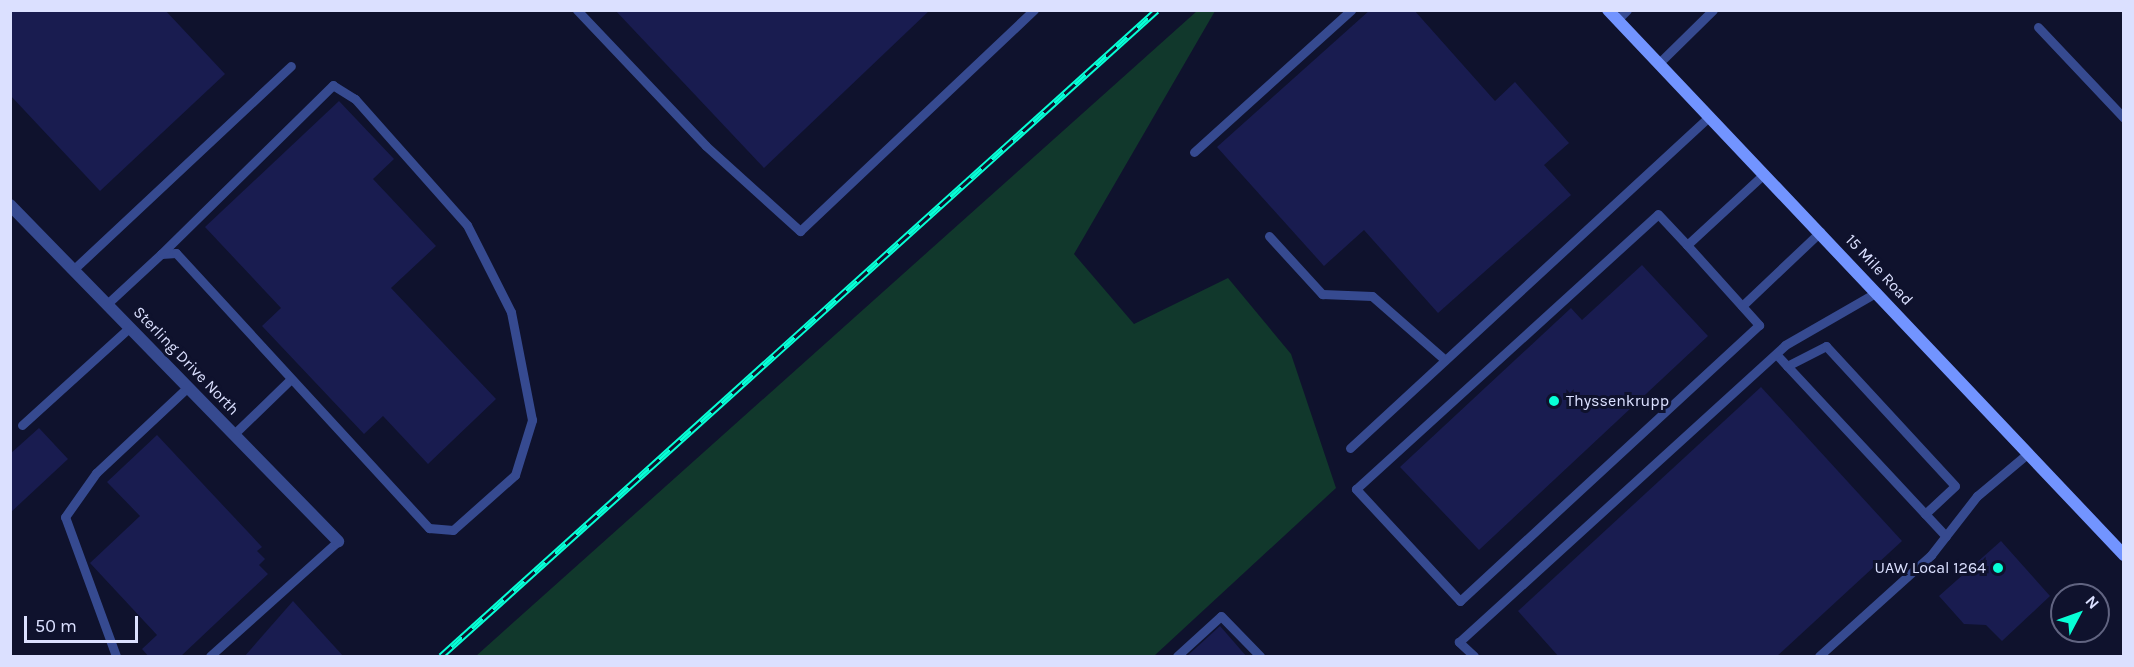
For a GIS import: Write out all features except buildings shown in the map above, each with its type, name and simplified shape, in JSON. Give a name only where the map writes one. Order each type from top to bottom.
[{"type":"main road","name":"15 Mile Road","points":[[1612,15],[2124,555]]},
{"type":"street","name":"Sterling Drive North","points":[[10,205],[338,541]]},
{"type":"lane","points":[[577,10],[706,146],[800,231],[1034,10]]},
{"type":"lane","points":[[1194,153],[1350,10]]},
{"type":"lane","points":[[1612,15],[1627,10]]},
{"type":"lane","points":[[1658,64],[1713,10]]},
{"type":"lane","points":[[2038,27],[2124,118]]},
{"type":"lane","points":[[74,270],[291,66]]},
{"type":"lane","points":[[107,304],[333,85],[355,99],[467,225],[511,312],[532,420],[515,475],[453,530],[429,528],[290,380],[176,253],[160,254]]},
{"type":"lane","points":[[1350,448],[1708,118]]},
{"type":"lane","points":[[1687,245],[1764,174]]},
{"type":"lane","points":[[1658,214],[1687,245],[1759,325],[1460,601],[1356,489],[1658,214]]},
{"type":"lane","points":[[1742,306],[1820,232]]},
{"type":"lane","points":[[1269,236],[1322,294],[1372,296],[1445,360]]},
{"type":"lane","points":[[1467,654],[1460,642],[1776,354],[1877,292]]},
{"type":"lane","points":[[22,425],[130,327]]},
{"type":"lane","points":[[1787,366],[1826,346],[1954,486],[1925,514]]},
{"type":"lane","points":[[1776,354],[1946,536]]},
{"type":"lane","points":[[234,434],[290,380]]},
{"type":"lane","points":[[116,657],[65,517],[96,472],[188,387]]},
{"type":"lane","points":[[1819,657],[1946,536],[1977,496],[2027,454]]},
{"type":"lane","points":[[210,657],[338,541]]},
{"type":"lane","points":[[1177,657],[1221,616],[1260,657]]},
{"type":"green space","points":[[1197,11],[1215,11],[1074,254],[1134,324],[1228,278],[1291,354],[1336,488],[1154,656],[476,656]]},
{"type":"railway","points":[[441,656],[1157,10]]},
{"type":"place","name":"Thyssenkrupp","points":[[1554,401]]},
{"type":"place","name":"UAW Local 1264","points":[[1998,568]]}]
